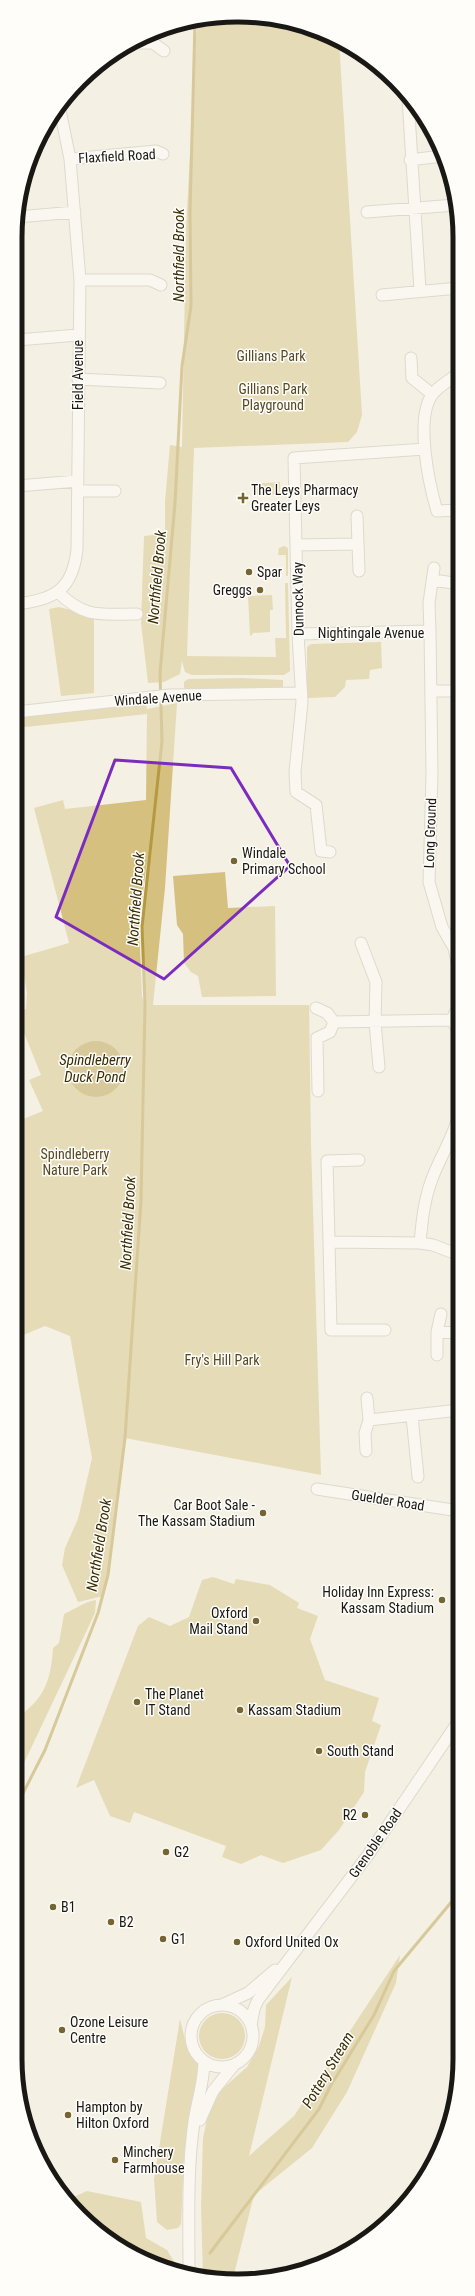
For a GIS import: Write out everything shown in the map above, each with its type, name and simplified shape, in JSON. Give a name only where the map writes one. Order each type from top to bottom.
[{"type":"street","points":[[144,43],[153,43],[164,51]]},
{"type":"street","points":[[408,106],[410,160],[415,208],[420,290]]},
{"type":"street","name":"Field Avenue","points":[[22,603],[40,600],[58,592],[68,582],[76,567],[78,486],[78,335],[80,280],[70,158],[61,114]]},
{"type":"street","name":"Flaxfield Road","points":[[70,158],[156,151],[163,154]]},
{"type":"street","points":[[410,160],[438,157]]},
{"type":"street","points":[[367,212],[450,205]]},
{"type":"street","points":[[23,216],[75,212]]},
{"type":"street","points":[[80,280],[150,280],[161,285]]},
{"type":"street","points":[[382,295],[410,293],[420,290],[453,288]]},
{"type":"street","points":[[22,340],[78,335]]},
{"type":"street","points":[[411,358],[412,378],[432,394]]},
{"type":"street","points":[[453,377],[432,394],[424,413],[425,449],[429,486],[437,511],[453,510]]},
{"type":"street","points":[[78,379],[160,383]]},
{"type":"street","name":"Dunnock Way","points":[[330,852],[321,851],[316,805],[296,792],[295,772],[302,702],[298,634],[294,458],[425,449]]},
{"type":"street","points":[[22,486],[78,486],[115,490]]},
{"type":"street","points":[[357,516],[359,571]]},
{"type":"street","points":[[296,545],[358,544]]},
{"type":"street","points":[[430,631],[429,602],[434,580],[434,568]]},
{"type":"street","points":[[434,580],[453,583]]},
{"type":"street","points":[[58,592],[72,606],[84,611],[95,614],[137,614]]},
{"type":"street","name":"Nightingale Avenue","points":[[298,634],[430,631],[432,691]]},
{"type":"street","points":[[432,691],[453,690]]},
{"type":"street","name":"Long Ground","points":[[432,691],[432,774],[428,882],[442,927],[453,943]]},
{"type":"street","name":"Windale Avenue","points":[[22,711],[166,695],[301,693]]},
{"type":"street","points":[[361,943],[376,982],[375,1022],[379,1067]]},
{"type":"street","points":[[316,1008],[327,1013],[334,1022]]},
{"type":"street","points":[[334,1022],[453,1020]]},
{"type":"street","points":[[318,1091],[317,1038],[330,1032],[334,1022]]},
{"type":"street","points":[[420,1243],[425,1199],[432,1177],[453,1141]]},
{"type":"street","points":[[359,1160],[328,1161],[331,1330],[385,1330]]},
{"type":"street","points":[[329,1242],[420,1243],[433,1245],[453,1253]]},
{"type":"street","points":[[436,1355],[437,1332],[441,1314]]},
{"type":"street","points":[[437,1332],[453,1333]]},
{"type":"street","points":[[366,1451],[365,1433],[369,1420],[367,1398]]},
{"type":"street","points":[[369,1420],[453,1411]]},
{"type":"street","points":[[412,1416],[418,1476]]},
{"type":"street","name":"Guelder Road","points":[[317,1489],[453,1510]]},
{"type":"street","name":"Grenoble Road","points":[[252,2025],[254,2009],[258,2000],[368,1854],[453,1729]]},
{"type":"street","name":"Grenoble Road","points":[[222,2005],[248,1993],[287,1960]]},
{"type":"street","points":[[189,2269],[189,2205],[194,2121],[204,2077],[204,2061],[193,2045],[194,2026],[197,2018],[206,2009],[222,2005],[241,2011],[252,2025],[252,2044],[246,2055],[234,2065],[213,2091],[206,2105],[193,2145]]},
{"type":"street","points":[[204,2061],[221,2067],[234,2065]]},
{"type":"highlighted area","points":[[115,760],[231,768],[290,866],[164,979],[56,917]]},
{"type":"green space","name":"Gillians Park","points":[[223,22],[252,22],[280,26],[307,33],[339,48],[362,415],[357,432],[348,442],[194,448],[187,656],[276,657],[275,638],[286,638],[285,583],[288,583],[290,671],[284,675],[192,675],[185,672],[182,661],[180,674],[164,682],[148,683],[141,623],[144,536],[165,534],[165,501],[170,445],[182,447],[186,229],[197,26]]},
{"type":"green space","points":[[280,482],[280,494],[253,495],[252,484]]},
{"type":"green space","points":[[284,546],[288,548],[288,576],[286,576],[286,555],[278,555],[279,548]]},
{"type":"green space","points":[[272,595],[273,610],[270,610],[270,632],[253,633],[250,636],[248,596]]},
{"type":"green space","points":[[59,607],[94,616],[94,693],[61,696],[49,609]]},
{"type":"green space","points":[[381,642],[382,668],[370,670],[369,679],[346,680],[345,687],[335,697],[307,698],[307,647],[311,644]]},
{"type":"green space","points":[[242,678],[283,680],[283,690],[184,691],[184,682],[188,679]]},
{"type":"green space","points":[[146,703],[147,709],[177,703],[165,888],[153,1005],[309,1005],[311,1143],[321,1475],[125,1438],[108,1575],[103,1596],[78,1602],[62,1565],[65,1548],[78,1519],[92,1458],[70,1336],[45,1326],[22,1336],[22,1120],[43,1111],[29,1080],[41,1075],[22,1028],[22,1011],[26,1009],[27,993],[22,957],[69,943],[34,808],[63,800],[65,809],[146,800],[147,714],[22,727],[22,716]],"holes":[[[147,861],[142,927],[145,1006],[142,996],[139,924]]]},
{"type":"green space","points":[[225,872],[228,908],[275,906],[276,996],[202,997],[198,976],[191,972],[184,963],[183,934],[177,925],[173,876]]},
{"type":"green space","name":"Kassam Stadium","points":[[213,1577],[234,1584],[236,1579],[270,1585],[299,1603],[297,1608],[318,1616],[310,1639],[325,1680],[379,1698],[372,1721],[381,1725],[365,1772],[364,1792],[339,1830],[321,1850],[283,1863],[261,1855],[241,1864],[222,1857],[226,1846],[134,1812],[130,1823],[110,1816],[94,1780],[76,1788],[138,1626],[149,1617],[170,1626],[189,1617],[202,1580]]},
{"type":"green space","points":[[96,1600],[95,1613],[22,1767],[22,1714],[33,1705],[44,1689],[48,1680],[53,1648],[59,1643],[64,1614]]},
{"type":"green space","points":[[400,1955],[396,1983],[347,2092],[312,2148],[254,2195],[234,2274],[203,2271],[201,2206],[203,2138],[208,2115],[221,2090],[247,2067],[259,2046],[265,2027],[266,2005],[292,1977],[249,2156],[294,2116]]},
{"type":"green space","points":[[222,2013],[235,2017],[241,2023],[245,2036],[241,2049],[235,2055],[222,2059],[209,2055],[203,2049],[199,2036],[203,2023],[209,2017]]},
{"type":"green space","points":[[180,2019],[186,2044],[198,2061],[199,2069],[184,2155],[181,2224],[178,2228],[167,2230],[157,2222],[154,2179]]},
{"type":"green space","points":[[87,2191],[141,2202],[146,2238],[167,2250],[176,2265],[142,2252],[118,2238],[95,2221],[72,2197]]},
{"type":"water","name":"Spindleberry Duck Pond","points":[[96,1041],[107,1043],[116,1049],[122,1058],[124,1069],[122,1080],[116,1089],[107,1095],[96,1097],[85,1095],[76,1089],[70,1080],[68,1069],[70,1058],[76,1049],[85,1043]]},
{"type":"waterway","name":"Northfield Brook","points":[[22,1795],[45,1750],[98,1613],[108,1575],[125,1438],[141,1200],[145,1005],[142,927],[162,741],[160,673],[175,503],[182,366],[191,306],[190,212],[195,26]]},
{"type":"waterway","name":"Pottery Stream","points":[[210,2253],[319,2109],[331,2085],[374,2015],[394,1971],[453,1900]]},
{"type":"place","name":"The Leys Pharmacy Greater Leys","points":[[243,498]]},
{"type":"place","name":"Spar","points":[[249,572]]},
{"type":"place","name":"Greggs","points":[[260,590]]},
{"type":"place","name":"Windale Primary School","points":[[234,861]]},
{"type":"place","name":"Car Boot Sale - The Kassam Stadium","points":[[263,1513]]},
{"type":"place","name":"Holiday Inn Express: Kassam Stadium","points":[[442,1600]]},
{"type":"place","name":"Oxford Mail Stand","points":[[256,1621]]},
{"type":"place","name":"The Planet IT Stand","points":[[137,1702]]},
{"type":"place","name":"Kassam Stadium","points":[[240,1710]]},
{"type":"place","name":"South Stand","points":[[319,1751]]},
{"type":"place","name":"R2","points":[[365,1815]]},
{"type":"place","name":"G2","points":[[166,1852]]},
{"type":"place","name":"B1","points":[[53,1907]]},
{"type":"place","name":"B2","points":[[111,1922]]},
{"type":"place","name":"G1","points":[[163,1939]]},
{"type":"place","name":"Oxford United Ox","points":[[237,1942]]},
{"type":"place","name":"Ozone Leisure Centre","points":[[62,2030]]},
{"type":"place","name":"Hampton by Hilton Oxford","points":[[68,2115]]},
{"type":"place","name":"Minchery Farmhouse","points":[[115,2160]]},
{"type":"park label","name":"Gillians Park Playground","points":[[273,398]]},
{"type":"park label","name":"Spindleberry Nature Park","points":[[75,1162]]},
{"type":"park label","name":"Fry's Hill Park","points":[[222,1360]]}]
